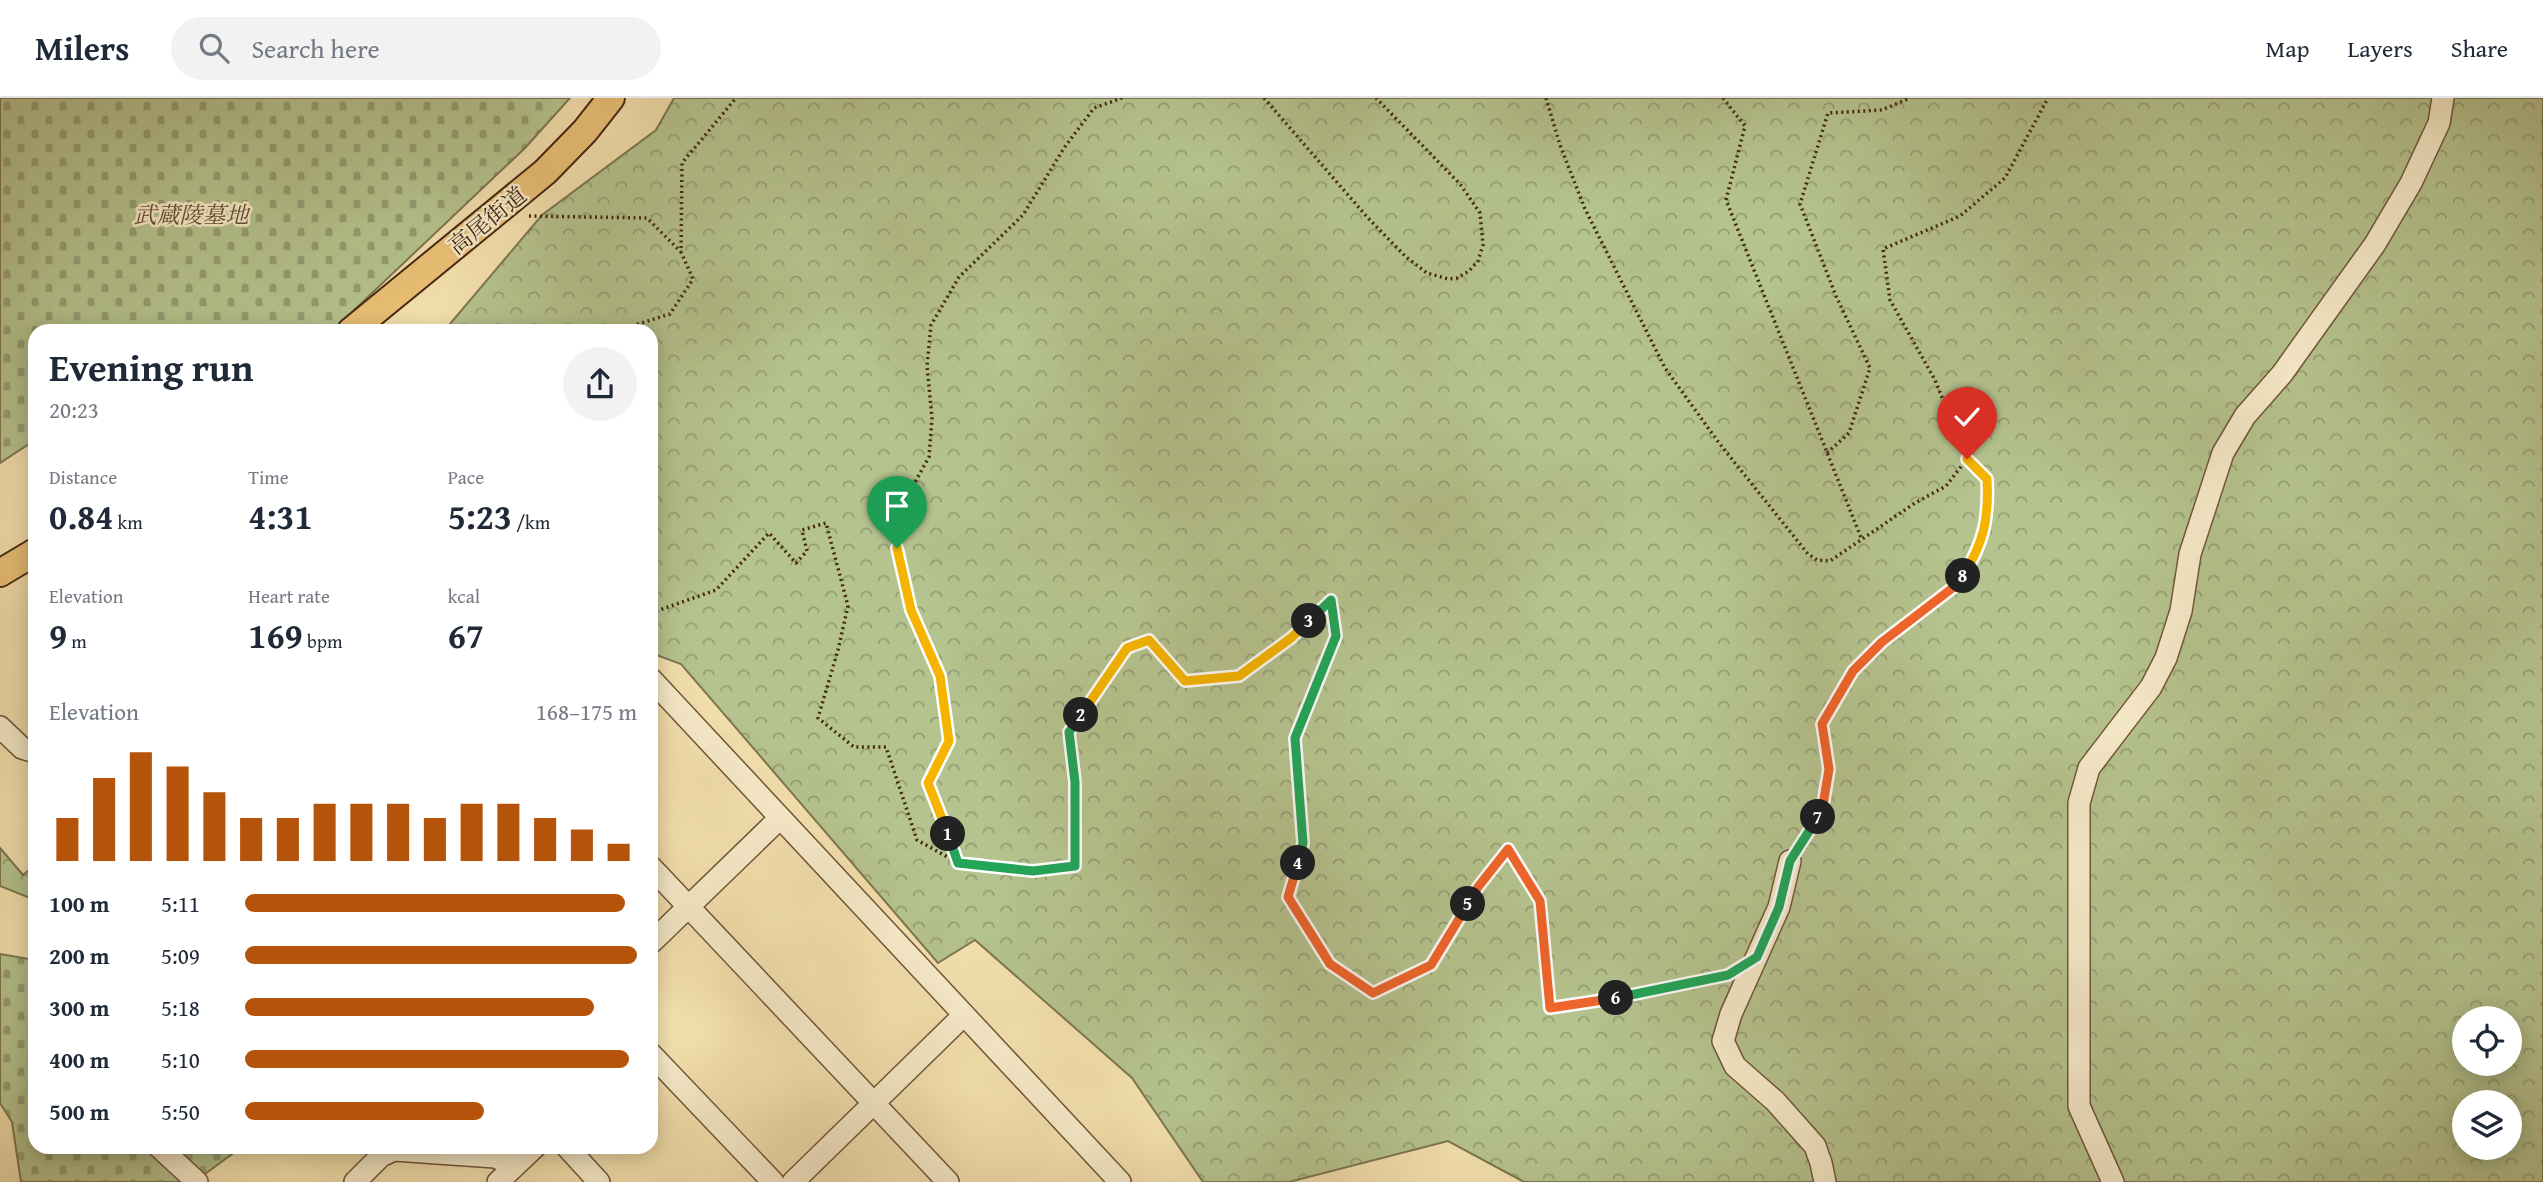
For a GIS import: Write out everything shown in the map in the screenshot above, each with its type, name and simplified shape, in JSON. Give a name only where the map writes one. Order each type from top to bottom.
[{"type":"main road","name":"高尾街道","points":[[360,324],[545,172],[585,131],[611,98]]},
{"type":"main road","points":[[0,573],[28,556]]},
{"type":"street","points":[[2113,1182],[2079,1106],[2079,803],[2084,784],[2089,768],[2151,687],[2166,658],[2181,611],[2190,554],[2223,453],[2245,416],[2282,374],[2375,244],[2428,147],[2439,123],[2443,98]]},
{"type":"street","points":[[658,687],[1120,1182]]},
{"type":"street","points":[[0,727],[22,748],[28,750]]},
{"type":"street","points":[[658,936],[779,819]]},
{"type":"street","points":[[1790,861],[1779,907],[1731,1014],[1723,1041],[1735,1066],[1775,1101],[1815,1146],[1825,1182]]},
{"type":"street","points":[[658,874],[948,1182]]},
{"type":"street","points":[[793,1182],[964,1015]]},
{"type":"street","points":[[658,1061],[773,1182]]},
{"type":"street","points":[[166,1154],[195,1182]]},
{"type":"street","points":[[355,1182],[385,1154]]},
{"type":"street","points":[[452,1154],[495,1157],[515,1166]]},
{"type":"street","points":[[498,1182],[528,1154]]},
{"type":"street","points":[[573,1154],[599,1182]]},
{"type":"path","points":[[681,252],[682,163],[736,98]]},
{"type":"path","points":[[958,863],[928,783],[949,741],[940,676],[911,610],[897,548],[905,500],[929,457],[932,418],[927,366],[931,325],[959,277],[1023,215],[1064,148],[1094,108],[1122,98]]},
{"type":"path","points":[[1265,98],[1368,218],[1406,257],[1427,273],[1448,279],[1457,278],[1469,271],[1478,261],[1483,245],[1480,213],[1460,184],[1376,98]]},
{"type":"path","points":[[1546,98],[1560,145],[1585,209],[1665,368],[1719,443],[1808,554],[1817,560],[1830,561],[1915,503],[1946,486],[1967,459]]},
{"type":"path","points":[[1723,98],[1745,126],[1726,200],[1862,540]]},
{"type":"path","points":[[1827,453],[1849,433],[1870,368],[1836,296],[1800,204],[1828,113],[1882,110],[1910,98]]},
{"type":"path","points":[[1790,861],[1822,811],[1829,769],[1822,724],[1853,671],[1882,642],[1959,583],[1979,551],[1989,510],[1987,479],[1967,459],[1935,380],[1890,299],[1883,249],[1960,216],[2005,178],[2048,98]]},
{"type":"path","points":[[527,216],[647,218],[681,252],[693,279],[670,314],[638,324]]},
{"type":"path","points":[[658,611],[716,590],[769,533],[796,563],[807,551],[802,530],[827,523],[848,606],[818,718],[854,747],[886,747],[917,840],[958,863],[1033,871],[1075,866],[1075,782],[1069,732],[1127,648],[1149,640],[1185,681],[1239,676],[1291,638],[1331,600],[1336,636],[1295,738],[1303,843],[1288,897],[1330,964],[1373,993],[1431,965],[1478,887],[1508,849],[1540,901],[1550,1008],[1646,993],[1728,975]]},
{"type":"green space","name":"武蔵陵墓地","points":[[0,98],[570,98],[525,148],[339,324],[28,324],[28,445],[0,463]]},
{"type":"green space","points":[[674,98],[2543,98],[2543,1182],[1524,1182],[1448,1141],[1289,1182],[1203,1182],[1132,1078],[975,940],[938,963],[681,664],[658,656],[658,324],[450,324],[542,215],[656,130]]},
{"type":"green space","points":[[0,848],[23,875],[28,871],[28,897],[0,886]]},
{"type":"green space","points":[[0,954],[28,959],[28,1154],[232,1154],[194,1182],[21,1182],[12,1122],[0,1103]]},
{"type":"route","points":[[897,548],[911,610],[940,676],[949,741],[928,783],[958,863],[1033,871],[1075,866],[1075,782],[1069,732],[1127,648],[1149,640],[1185,681],[1239,676],[1291,638],[1331,600],[1336,636],[1295,738],[1303,843],[1288,897],[1330,964],[1373,993],[1431,965],[1478,887],[1508,849],[1540,901],[1550,1008],[1646,993],[1728,975],[1757,957],[1779,907],[1790,861],[1822,811],[1829,769],[1822,724],[1853,671],[1882,642],[1959,583],[1979,551],[1989,510],[1987,479],[1967,459]]}]
